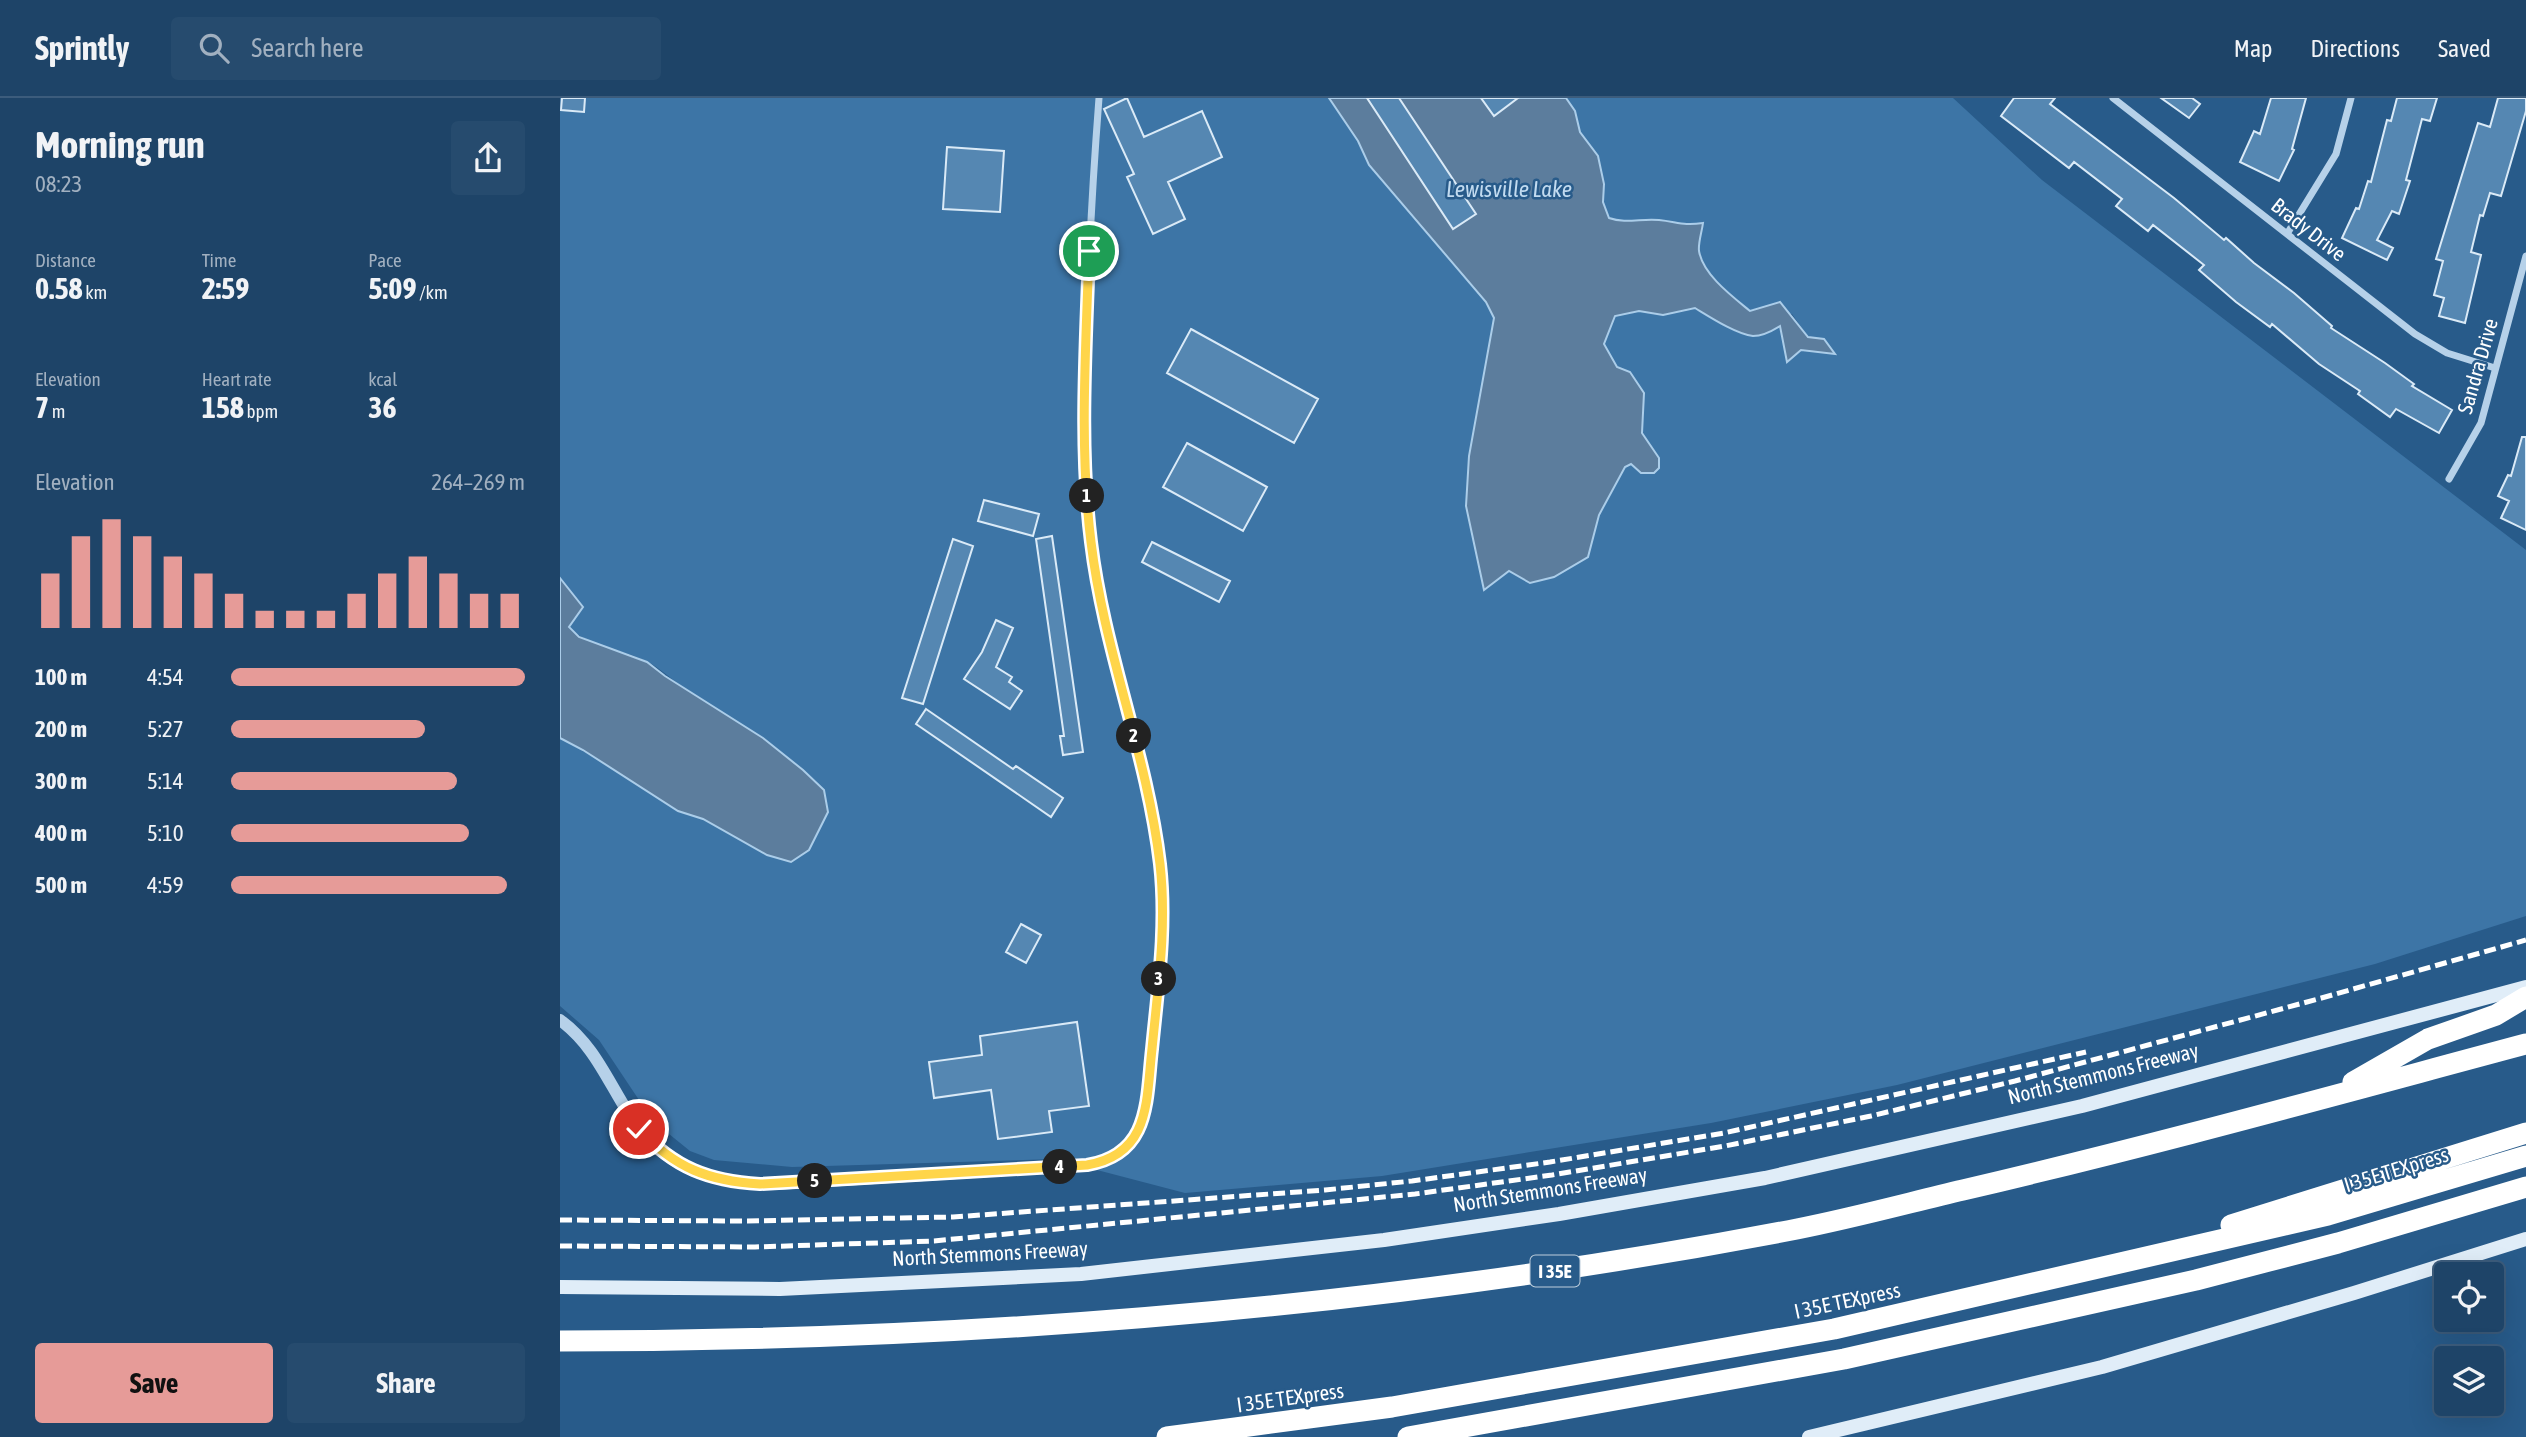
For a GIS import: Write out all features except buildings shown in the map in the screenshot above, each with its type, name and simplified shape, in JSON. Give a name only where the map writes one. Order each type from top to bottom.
[{"type":"highway","points":[[2327,1097],[2428,1039],[2496,1015],[2526,997]]},
{"type":"highway","name":"I 35E","points":[[560,1341],[678,1340],[1026,1328],[1265,1308],[1492,1280],[1625,1260],[1802,1228],[2096,1159],[2526,1044]]},
{"type":"highway","points":[[2152,1257],[2194,1237],[2526,1133]]},
{"type":"highway","name":"I 35E TEXpress","points":[[1167,1437],[1392,1407],[1834,1329],[2328,1215],[2526,1156]]},
{"type":"highway","points":[[1408,1437],[1844,1359],[2196,1280],[2338,1243],[2526,1187]]},
{"type":"main road","name":"North Stemmons Freeway","points":[[560,1287],[780,1289],[1081,1274],[1384,1240],[1546,1216],[1765,1178],[2082,1106],[2526,987]]},
{"type":"main road","points":[[1809,1437],[2102,1367],[2526,1240]]},
{"type":"street","points":[[560,1020],[598,1060],[629,1115],[650,1141],[673,1159],[707,1177],[731,1182],[776,1184],[1087,1165],[1101,1163],[1131,1144],[1138,1132],[1147,1094],[1163,943],[1160,865],[1153,820],[1101,605],[1086,491],[1089,251],[1099,98]]},
{"type":"street","name":"Brady Drive","points":[[2113,98],[2436,348],[2495,368]]},
{"type":"street","points":[[2287,234],[2336,154],[2351,98]]},
{"type":"street","name":"Sandra Drive","points":[[2449,479],[2481,423],[2526,256]]},
{"type":"shaded area","points":[[560,98],[1328,98],[1358,141],[1369,165],[1486,302],[1494,318],[1469,456],[1475,545],[1484,590],[1509,571],[1588,557],[1599,515],[1625,467],[1630,464],[1642,473],[1654,473],[1659,458],[1642,433],[1644,409],[1630,372],[1617,367],[1604,344],[1615,316],[1639,311],[1663,315],[1695,308],[1729,327],[1780,326],[1801,350],[1833,354],[1824,339],[1808,337],[1792,314],[1750,311],[1732,296],[1710,274],[1685,226],[1659,220],[1620,222],[1609,218],[1603,202],[1604,184],[1598,156],[1580,132],[1575,111],[1566,98],[1953,98],[2042,180],[2526,550],[2526,916],[2375,964],[1897,1085],[1711,1123],[1382,1176],[1185,1193],[1055,1159],[792,1167],[714,1160],[690,1151],[653,1121],[599,1040],[560,1006],[560,738],[678,811],[703,819],[767,855],[790,862],[809,850],[824,790],[775,748],[651,664],[596,644],[568,627],[565,584],[560,578]]},
{"type":"water","name":"Lewisville Lake","points":[[1329,98],[1566,98],[1575,111],[1580,132],[1598,156],[1604,184],[1603,202],[1609,218],[1622,221],[1703,223],[1699,251],[1706,269],[1720,285],[1750,311],[1780,302],[1808,337],[1824,339],[1835,354],[1801,350],[1787,362],[1780,326],[1760,335],[1746,335],[1695,308],[1663,315],[1639,311],[1615,316],[1604,344],[1617,367],[1630,372],[1644,393],[1642,433],[1659,458],[1659,468],[1654,473],[1641,473],[1631,464],[1625,467],[1599,515],[1588,557],[1554,577],[1530,583],[1509,571],[1484,590],[1466,506],[1469,456],[1494,318],[1486,302],[1369,165],[1358,141]]},
{"type":"water","points":[[560,578],[583,607],[569,627],[579,637],[647,662],[763,738],[824,790],[828,812],[809,850],[791,862],[767,855],[703,819],[678,811],[560,738]]},
{"type":"railway","points":[[560,1246],[755,1247],[934,1241],[1415,1194],[1552,1175],[1725,1146],[1871,1116],[2015,1081],[2526,940]]},
{"type":"railway","points":[[560,1220],[747,1221],[953,1217],[1325,1190],[1412,1181],[1550,1162],[1724,1133],[2086,1052]]},
{"type":"route","points":[[639,1129],[673,1159],[695,1172],[718,1180],[760,1184],[1087,1165],[1101,1163],[1122,1152],[1138,1132],[1147,1094],[1163,943],[1160,865],[1142,766],[1101,605],[1091,542],[1085,442],[1089,251]]}]
